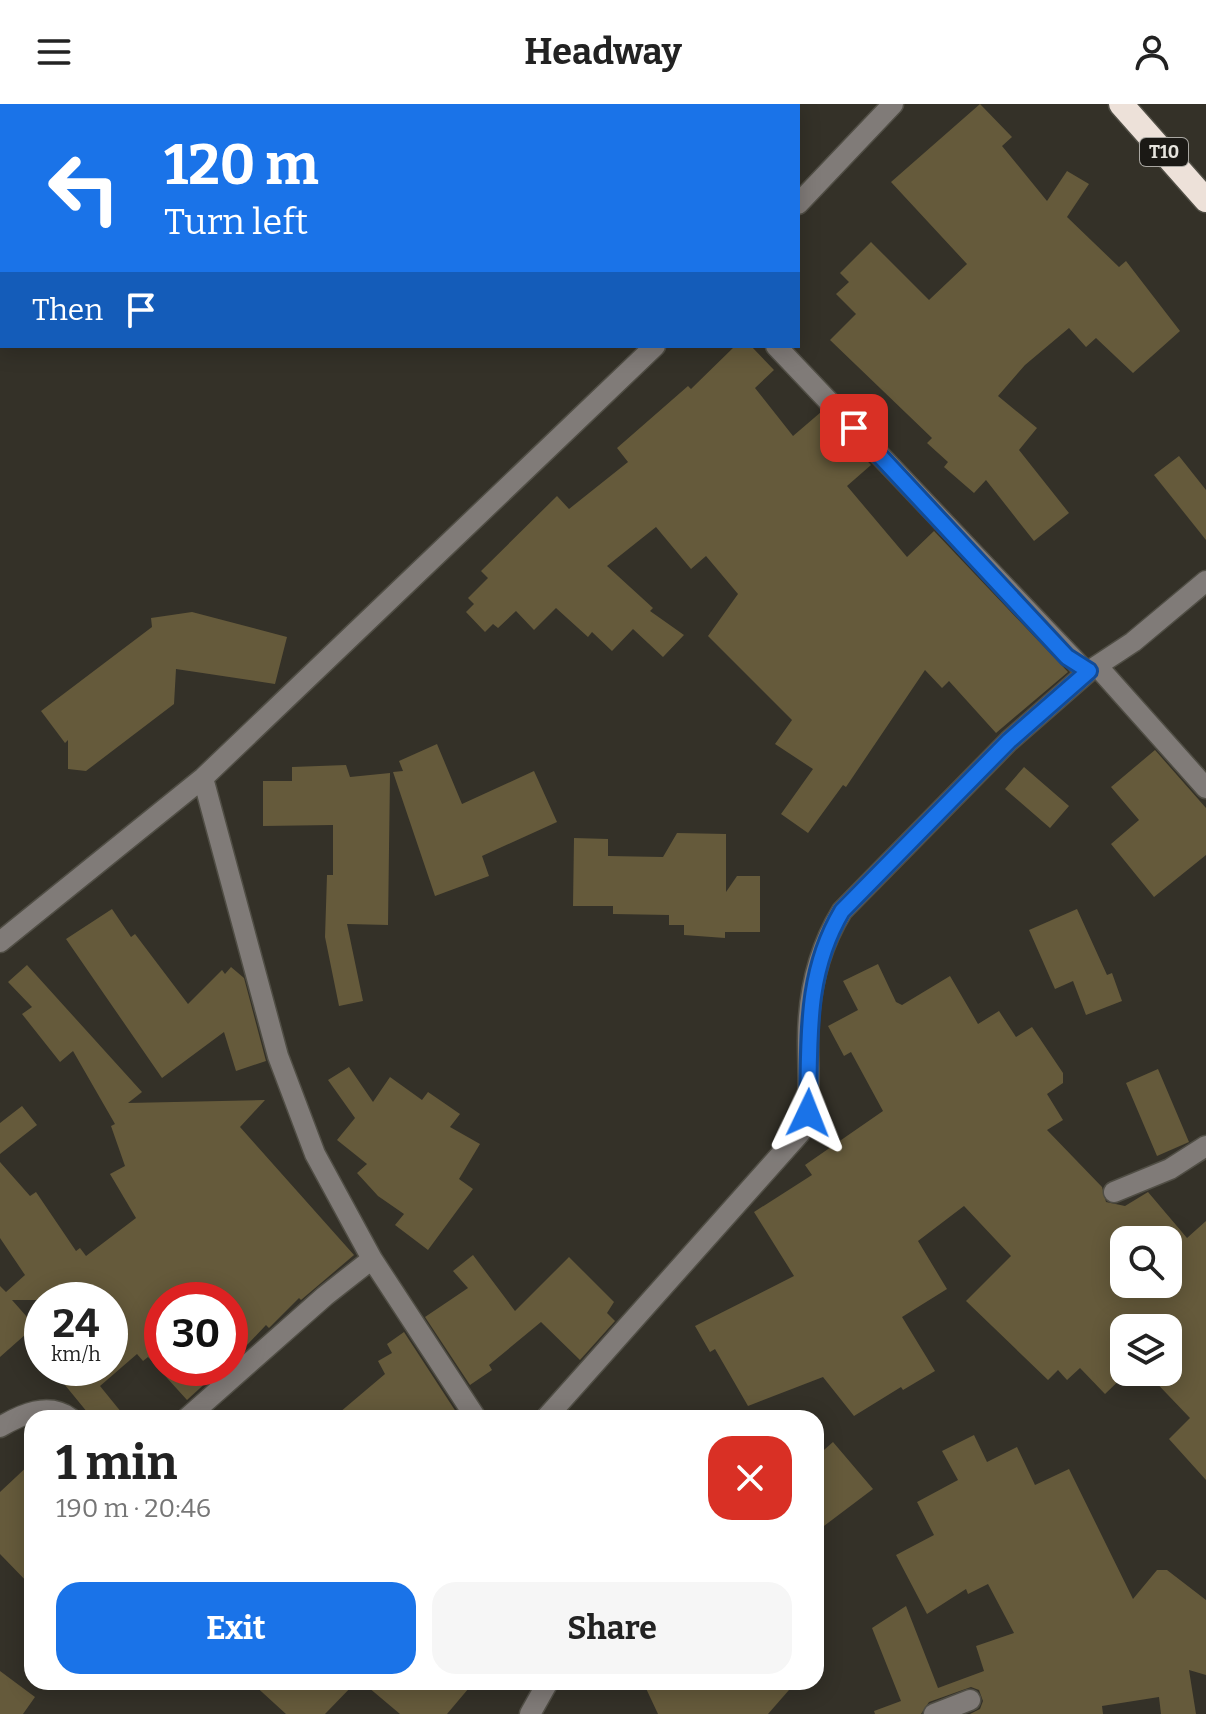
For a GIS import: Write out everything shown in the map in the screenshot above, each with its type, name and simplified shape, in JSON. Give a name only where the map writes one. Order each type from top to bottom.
[{"type":"highway","name":"T10","points":[[1121,104],[1206,200]]},
{"type":"street","points":[[800,202],[893,104]]},
{"type":"street","points":[[0,942],[203,778],[653,348]]},
{"type":"street","points":[[778,348],[998,578],[1067,657],[1094,669],[1206,788]]},
{"type":"street","points":[[553,1410],[800,1133],[808,1113],[808,1017],[814,979],[827,936],[842,911],[1009,741],[1206,581]]},
{"type":"street","points":[[203,778],[278,1056],[315,1154],[372,1259],[471,1410]]},
{"type":"street","points":[[1114,1192],[1170,1169],[1206,1146]]},
{"type":"street","points":[[196,1410],[325,1296],[372,1259]]},
{"type":"street","points":[[0,1427],[24,1415]]},
{"type":"street","points":[[530,1714],[544,1690]]},
{"type":"street","points":[[934,1714],[970,1700]]},
{"type":"building","points":[[980,104],[1012,137],[1002,146],[1047,201],[1067,171],[1089,184],[1067,217],[1119,267],[1126,261],[1180,331],[1133,373],[1096,338],[1086,347],[1069,328],[1025,365],[998,396],[1037,428],[1019,450],[1069,513],[1034,541],[986,480],[974,493],[944,467],[948,462],[927,443],[932,438],[830,340],[856,314],[836,294],[849,282],[840,273],[871,242],[929,300],[967,264],[891,182]]},
{"type":"building","points":[[733,348],[753,348],[774,370],[755,388],[793,436],[821,412],[871,465],[847,486],[907,557],[934,531],[1068,672],[996,733],[949,681],[942,688],[925,670],[846,787],[843,785],[808,833],[781,814],[813,769],[775,744],[792,720],[708,636],[738,594],[706,556],[691,569],[656,527],[607,566],[653,608],[650,611],[684,635],[663,657],[633,629],[612,651],[592,632],[588,637],[556,608],[534,630],[516,611],[498,628],[493,624],[485,632],[466,612],[474,604],[468,598],[488,578],[481,571],[557,496],[569,509],[628,462],[617,448],[688,386],[691,389]]},
{"type":"building","points":[[1179,456],[1206,490],[1206,540],[1154,475]]},
{"type":"building","points":[[192,612],[287,637],[275,684],[176,669],[174,704],[86,771],[68,769],[68,740],[65,743],[41,711],[152,627],[151,618]]},
{"type":"building","points":[[437,744],[462,804],[534,771],[557,822],[482,856],[489,876],[435,896],[393,772],[403,771],[399,761]]},
{"type":"building","points":[[1155,750],[1206,808],[1206,855],[1154,897],[1111,844],[1139,820],[1111,787]]},
{"type":"building","points":[[346,765],[350,777],[390,773],[388,925],[347,924],[363,1001],[339,1006],[325,937],[327,875],[333,875],[333,825],[263,826],[263,781],[292,781],[292,767]]},
{"type":"building","points":[[1024,767],[1069,806],[1050,828],[1005,789]]},
{"type":"building","points":[[677,833],[726,834],[726,892],[737,876],[760,876],[760,932],[725,932],[725,938],[684,935],[684,925],[669,925],[669,915],[613,914],[613,906],[573,906],[574,838],[608,839],[608,856],[663,857]]},
{"type":"building","points":[[112,909],[131,937],[135,934],[188,1004],[222,970],[225,974],[231,967],[244,978],[266,1061],[236,1071],[224,1032],[162,1078],[66,939]]},
{"type":"building","points":[[1077,909],[1107,975],[1112,973],[1122,1001],[1086,1015],[1073,981],[1055,989],[1029,930]]},
{"type":"building","points":[[878,964],[896,1002],[902,1005],[950,976],[978,1024],[999,1011],[1016,1037],[1032,1027],[1063,1073],[1063,1083],[1047,1094],[1063,1120],[1047,1130],[1102,1187],[1106,1202],[1125,1206],[1148,1192],[1177,1226],[1110,1226],[1110,1298],[1182,1298],[1182,1232],[1187,1238],[1206,1221],[1206,1480],[1169,1439],[1190,1418],[1159,1386],[1182,1386],[1182,1314],[1110,1314],[1110,1386],[1113,1386],[1105,1394],[1080,1368],[1067,1380],[1058,1370],[1048,1380],[966,1301],[1011,1256],[964,1206],[918,1241],[947,1289],[902,1317],[935,1371],[903,1390],[901,1387],[854,1416],[823,1377],[748,1406],[715,1349],[710,1352],[695,1326],[794,1276],[754,1212],[812,1175],[805,1165],[883,1111],[851,1052],[844,1056],[828,1026],[858,1010],[843,981]]},
{"type":"building","points":[[27,965],[142,1092],[128,1103],[265,1100],[240,1127],[354,1255],[301,1300],[299,1298],[269,1328],[266,1325],[248,1344],[248,1282],[144,1282],[143,1361],[137,1354],[128,1362],[128,1282],[24,1282],[24,1300],[12,1300],[24,1314],[24,1336],[0,1357],[0,1286],[6,1292],[25,1275],[0,1238],[0,1162],[30,1196],[36,1192],[76,1251],[80,1248],[86,1256],[136,1218],[110,1174],[125,1166],[111,1126],[115,1124],[73,1051],[60,1062],[22,1014],[32,1007],[8,982]]},
{"type":"building","points":[[349,1067],[373,1102],[390,1077],[422,1100],[428,1092],[460,1114],[450,1127],[480,1144],[459,1179],[473,1189],[428,1250],[395,1225],[404,1214],[378,1196],[357,1173],[367,1164],[337,1140],[355,1118],[328,1080]]},
{"type":"building","points":[[1158,1069],[1189,1142],[1157,1156],[1126,1083]]},
{"type":"building","points":[[22,1106],[37,1125],[0,1154],[0,1123]]},
{"type":"building","points":[[473,1255],[515,1311],[569,1257],[614,1302],[607,1313],[615,1321],[580,1360],[541,1322],[489,1365],[492,1370],[470,1385],[425,1317],[468,1288],[453,1271]]},
{"type":"building","points":[[404,1332],[455,1410],[342,1410],[385,1374],[378,1361],[392,1353],[387,1344]]},
{"type":"building","points":[[66,1386],[100,1386],[120,1410],[85,1410]]},
{"type":"building","points":[[174,1386],[202,1386],[187,1400]]},
{"type":"building","points":[[974,1435],[987,1462],[1017,1447],[1035,1485],[1069,1469],[1133,1599],[1157,1570],[1167,1570],[1206,1600],[1206,1675],[1189,1670],[1196,1714],[1161,1714],[1159,1697],[1102,1706],[1103,1714],[970,1714],[980,1709],[983,1701],[979,1690],[971,1687],[929,1702],[921,1714],[875,1714],[874,1711],[901,1701],[872,1628],[906,1606],[938,1688],[984,1671],[976,1646],[1014,1633],[988,1584],[968,1594],[966,1589],[927,1614],[896,1555],[934,1535],[917,1502],[958,1480],[942,1451]]},
{"type":"building","points":[[833,1442],[873,1489],[824,1526],[824,1450]]},
{"type":"building","points":[[24,1470],[24,1579],[0,1554],[0,1492]]},
{"type":"building","points":[[0,1671],[35,1697],[23,1714],[0,1714]]},
{"type":"building","points":[[260,1690],[348,1690],[325,1714],[286,1714]]},
{"type":"building","points":[[372,1690],[467,1690],[447,1714],[400,1714]]},
{"type":"building","points":[[647,1690],[789,1690],[768,1714],[658,1714]]},
{"type":"route","points":[[808,1113],[808,1017],[814,979],[827,936],[842,911],[861,887],[939,809],[1054,699],[1089,671],[1067,657],[998,578],[854,428]]}]
